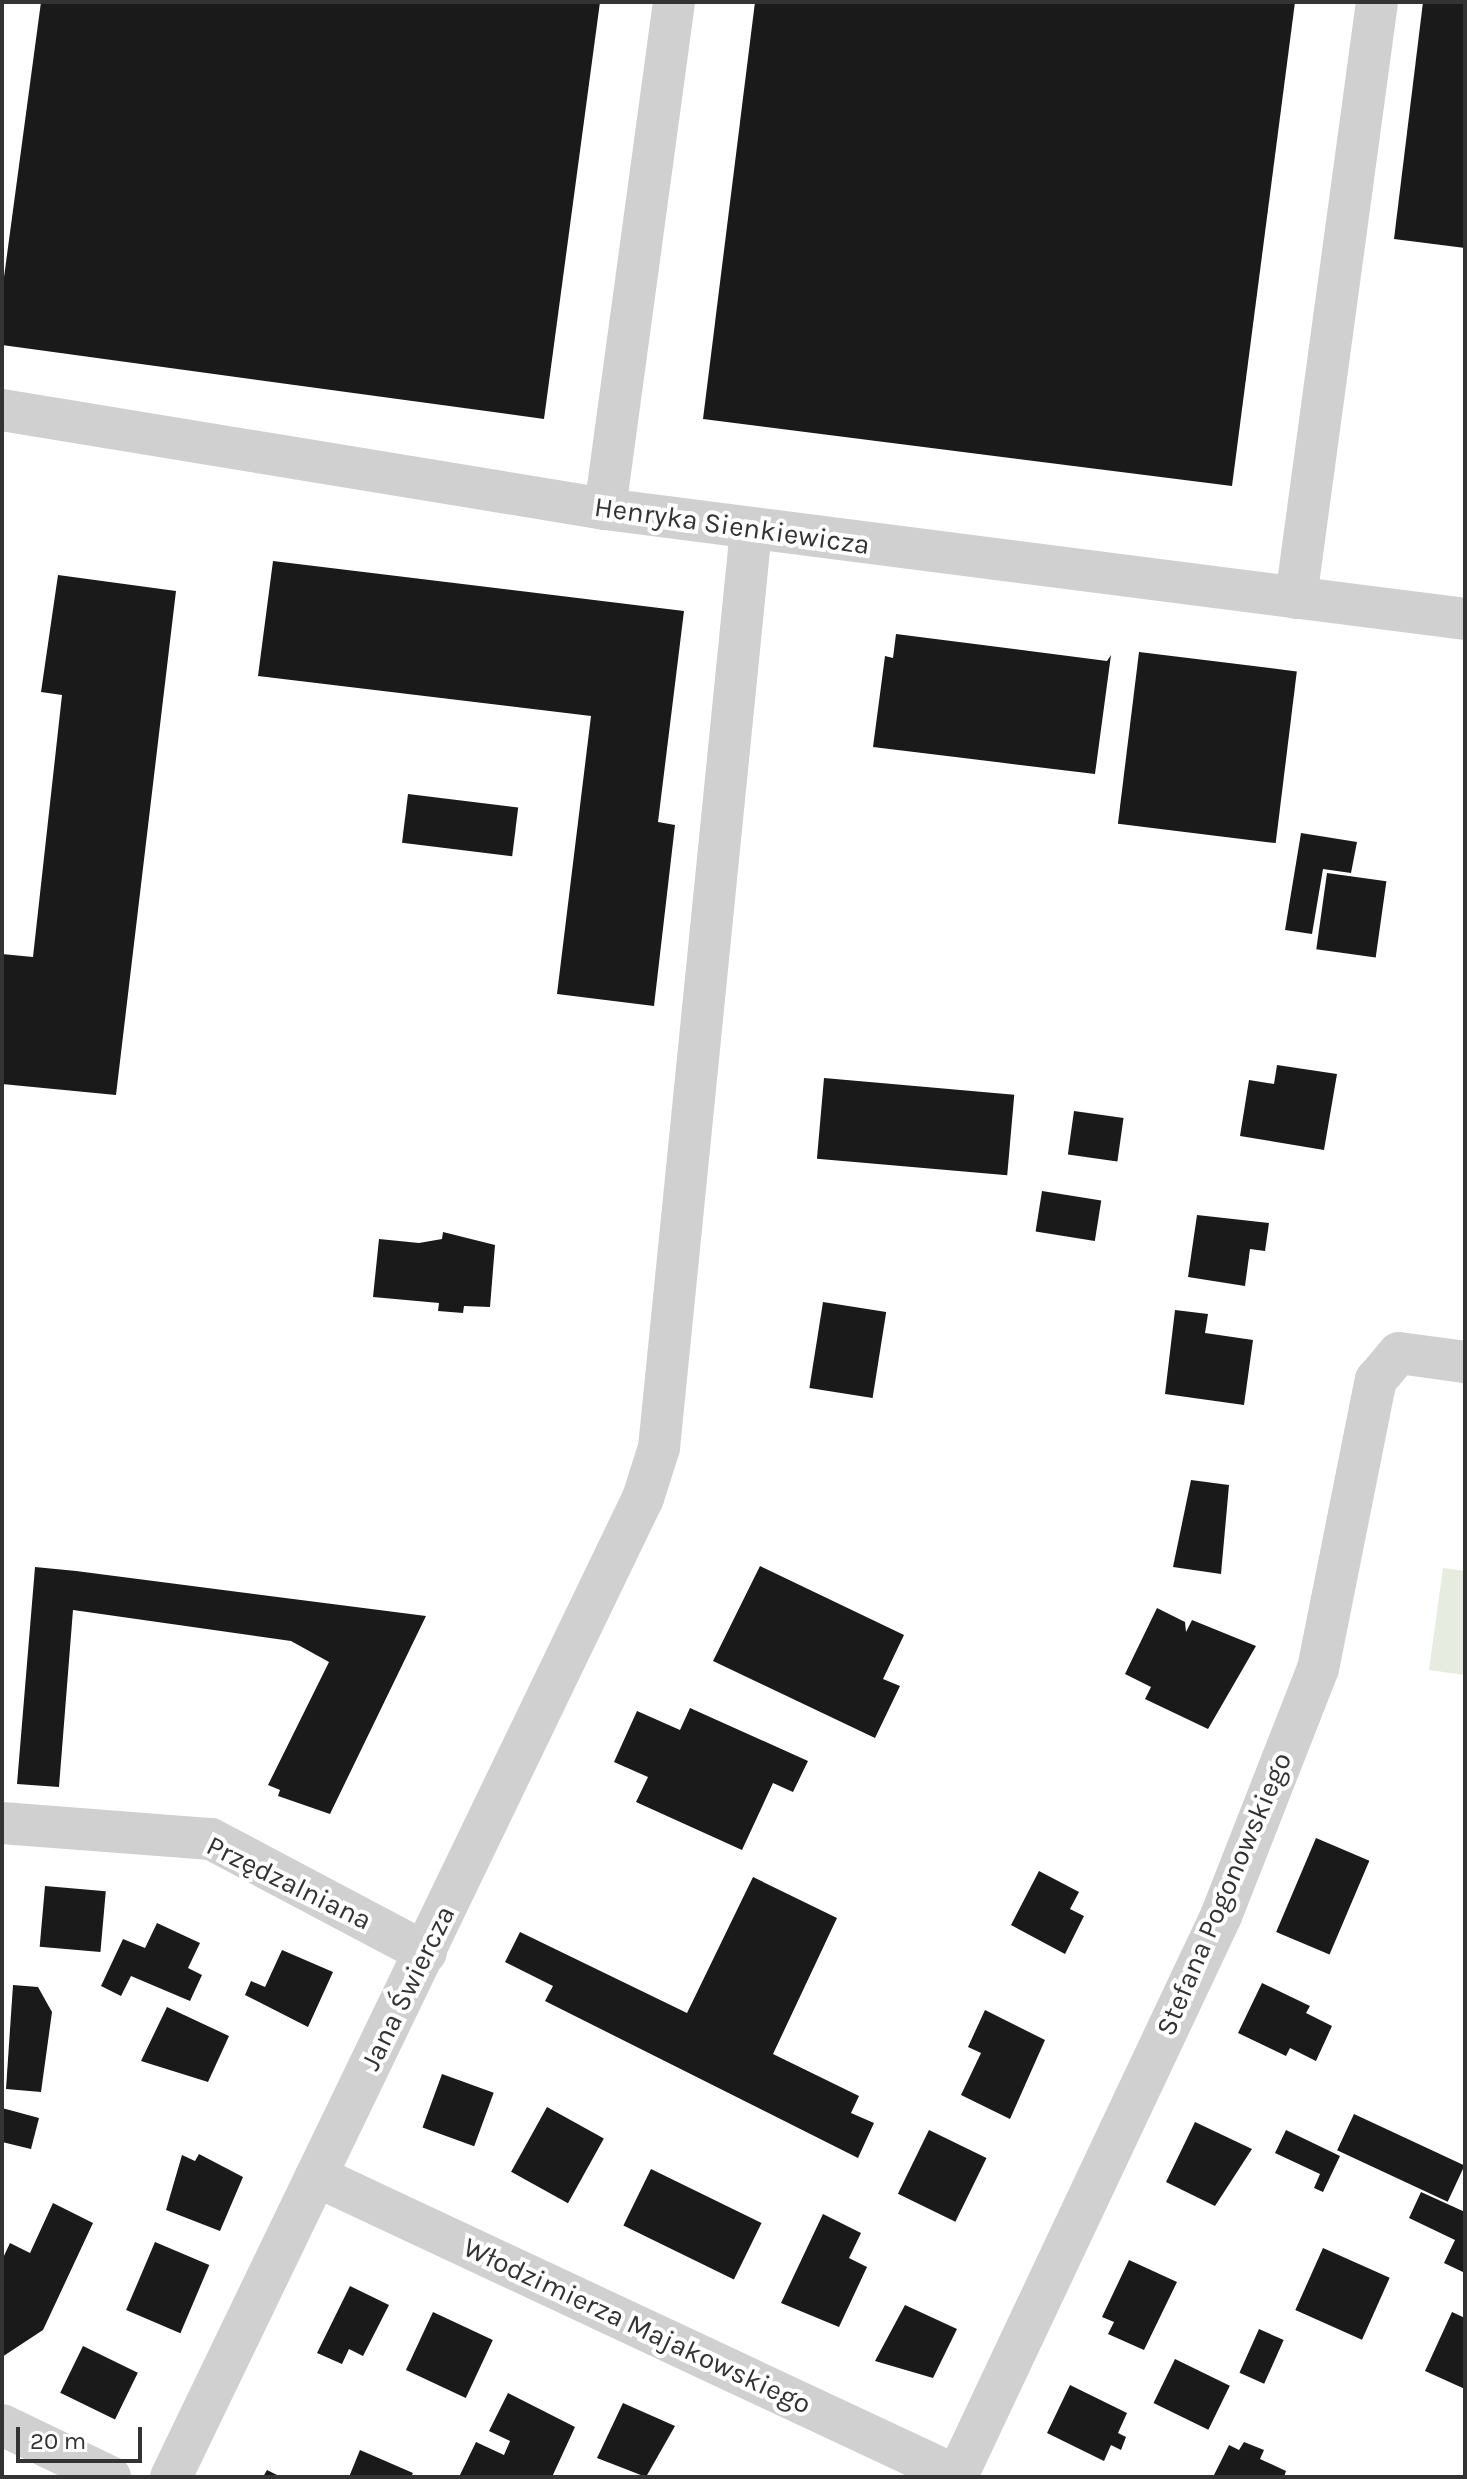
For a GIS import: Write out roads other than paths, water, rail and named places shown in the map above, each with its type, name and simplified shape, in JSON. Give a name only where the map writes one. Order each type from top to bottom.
[{"type":"street","points":[[605,509],[674,2]]},
{"type":"street","points":[[1296,598],[1377,2]]},
{"type":"street","name":"Henryka Sienkiewicza","points":[[2,410],[751,530],[1465,619]]},
{"type":"street","name":"Jana Świercza","points":[[171,2477],[643,1498],[659,1448],[685,1239],[751,530]]},
{"type":"street","name":"Stefana Pogonowskiego","points":[[958,2476],[1221,1916],[1318,1669],[1376,1380],[1399,1353],[1465,1362]]},
{"type":"street","name":"Przędzalniana","points":[[2,1823],[211,1839],[426,1953]]},
{"type":"street","name":"Włodzimierza Majakowskiego","points":[[316,2176],[958,2476]]},
{"type":"street","points":[[2,2425],[110,2477]]}]
